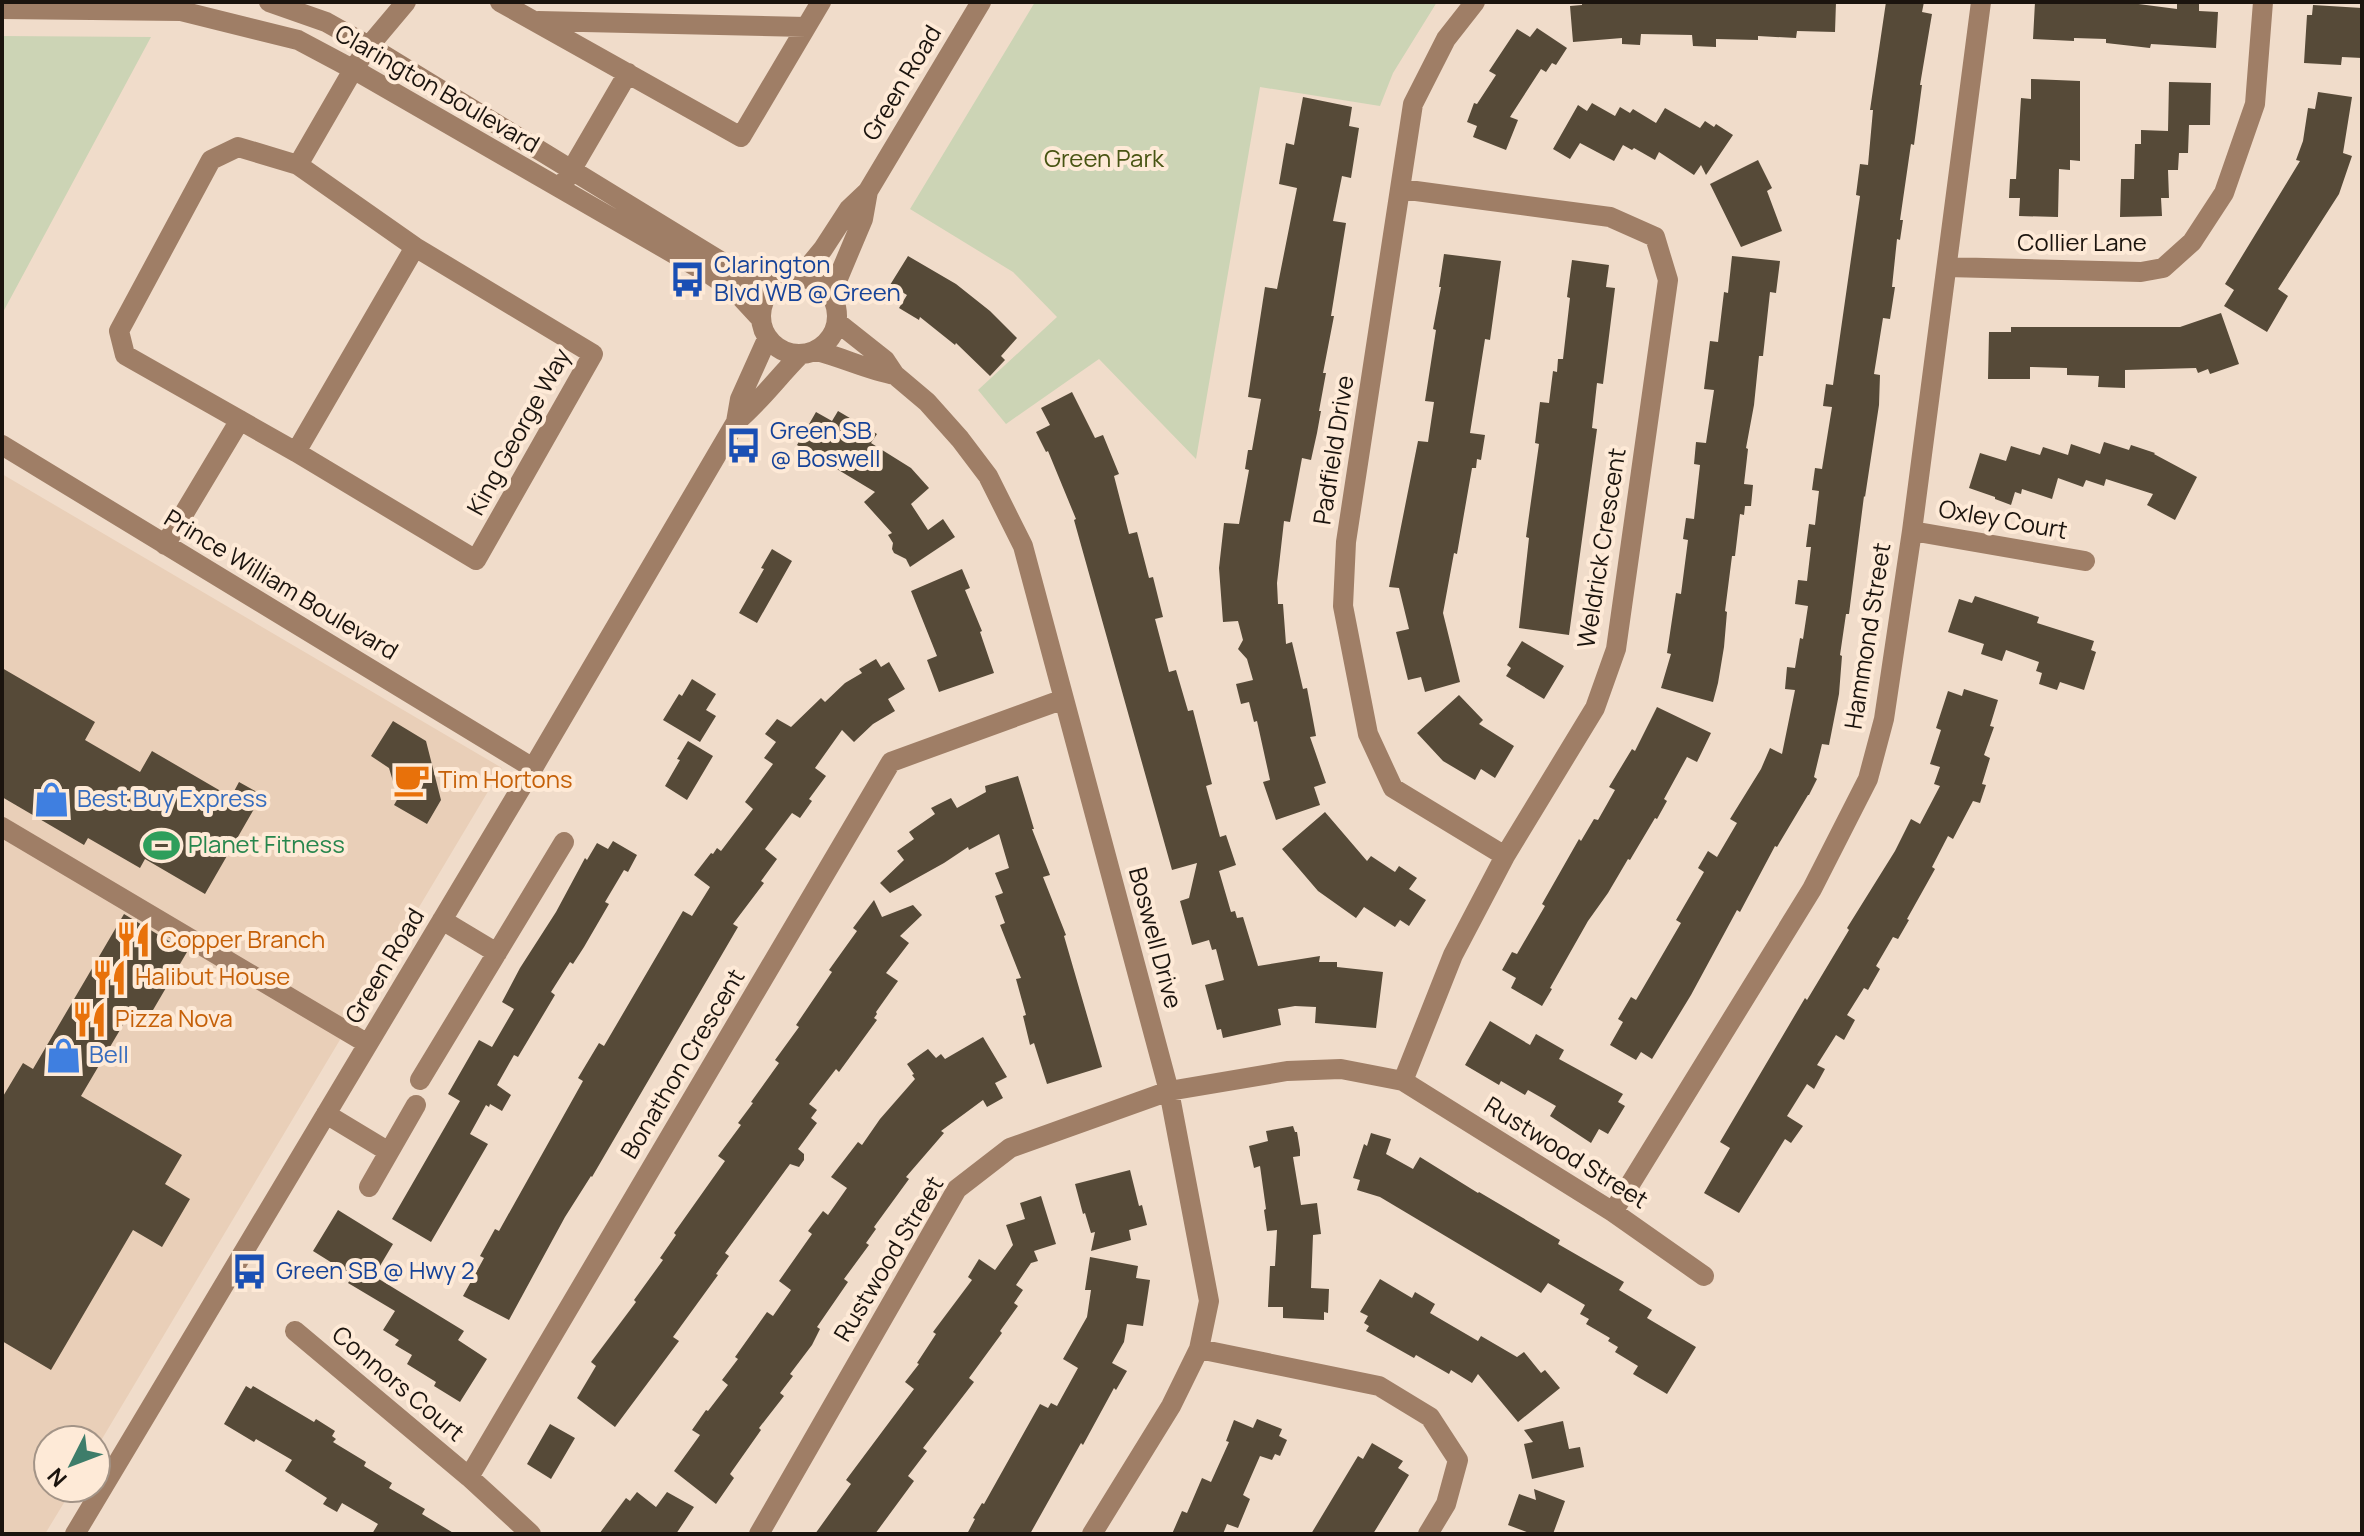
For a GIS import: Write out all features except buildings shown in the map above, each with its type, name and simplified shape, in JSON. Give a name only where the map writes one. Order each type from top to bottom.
[{"type":"street","name":"Clarington Boulevard","points":[[269,2],[326,22],[753,281],[778,284]]},
{"type":"street","points":[[298,165],[353,70],[406,2]]},
{"type":"street","points":[[500,2],[741,137],[821,2]]},
{"type":"street","name":"Green Road","points":[[799,278],[823,249],[849,209],[868,191],[981,2]]},
{"type":"street","name":"Padfield Drive","points":[[1475,2],[1446,39],[1413,104],[1346,542],[1343,606],[1368,734],[1393,788],[1505,856]]},
{"type":"street","name":"Hammond Street","points":[[1613,1212],[1812,889],[1868,779],[1884,719],[1912,531],[1981,2]]},
{"type":"street","name":"Collier Lane","points":[[1947,267],[2141,272],[2163,268],[2192,242],[2224,193],[2255,104],[2263,2]]},
{"type":"street","name":"Clarington Boulevard","points":[[2,9],[181,11],[298,40],[709,274],[736,292],[760,318]]},
{"type":"street","points":[[534,21],[806,27]]},
{"type":"street","points":[[560,188],[628,73]]},
{"type":"street","name":"King George Way","points":[[238,147],[298,165],[415,247],[593,354],[476,560],[296,452],[125,355],[119,331],[211,160],[238,147]]},
{"type":"street","name":"Weldrick Crescent","points":[[1401,189],[1610,217],[1655,237],[1668,280],[1616,649],[1595,708],[1505,856],[1453,955],[1403,1081]]},
{"type":"street","name":"Green Road","points":[[831,295],[863,219],[868,191]]},
{"type":"street","points":[[296,452],[415,247]]},
{"type":"street","points":[[799,278],[817,282],[835,303],[837,322],[831,339],[808,353],[778,349],[767,339],[760,318],[764,298],[778,284],[799,278]]},
{"type":"street","name":"Boswell Drive","points":[[837,322],[885,360],[895,375],[927,402],[988,476],[1023,546],[1169,1091],[1209,1301],[1199,1349],[1171,1406],[1092,1534]]},
{"type":"street","name":"Green Road","points":[[736,422],[740,399],[767,339]]},
{"type":"street","name":"Green Road","points":[[75,1534],[736,422],[755,406],[772,384],[808,353]]},
{"type":"street","name":"Boswell Drive","points":[[808,353],[836,356],[875,372],[895,375]]},
{"type":"street","points":[[165,545],[240,420]]},
{"type":"street","name":"Prince William Boulevard","points":[[2,445],[533,768]]},
{"type":"street","name":"Oxley Court","points":[[1912,531],[2085,561]]},
{"type":"street","name":"Bonathon Crescent","points":[[469,1477],[891,762],[1064,699]]},
{"type":"street","points":[[2,827],[368,1044]]},
{"type":"street","points":[[420,1080],[564,842]]},
{"type":"street","points":[[442,920],[497,953]]},
{"type":"street","name":"Rustwood Street","points":[[759,1534],[957,1189],[1010,1148],[1169,1091],[1287,1071],[1341,1069],[1403,1081],[1613,1212],[1704,1276]]},
{"type":"street","points":[[369,1187],[416,1105]]},
{"type":"street","points":[[326,1114],[389,1152]]},
{"type":"street","name":"Connors Court","points":[[295,1331],[469,1477]]},
{"type":"street","points":[[1199,1349],[1379,1386],[1430,1417],[1458,1460],[1446,1504],[1428,1534]]},
{"type":"street","points":[[469,1477],[531,1534]]},
{"type":"shaded area","points":[[2,474],[502,768],[111,1424],[32,1424],[32,1504],[63,1504],[45,1534],[2,1534]]},
{"type":"green space","name":"Green Park","points":[[1035,2],[1437,2],[1393,73],[1380,106],[1260,87],[1196,459],[1099,359],[1006,424],[978,390],[1057,317],[1013,272],[910,209]]},
{"type":"green space","points":[[2,36],[151,37],[2,314]]},
{"type":"place","name":"Clarington Blvd WB @ Green","points":[[688,279]]},
{"type":"place","name":"Green SB @ Boswell","points":[[744,445]]},
{"type":"place","name":"Tim Hortons","points":[[412,780]]},
{"type":"place","name":"Best Buy Express","points":[[51,799]]},
{"type":"place","name":"Planet Fitness","points":[[162,845]]},
{"type":"place","name":"Copper Branch","points":[[134,940]]},
{"type":"place","name":"Halibut House","points":[[109,977]]},
{"type":"place","name":"Pizza Nova","points":[[89,1019]]},
{"type":"place","name":"Bell","points":[[63,1055]]},
{"type":"place","name":"Green SB @ Hwy 2","points":[[250,1271]]}]
